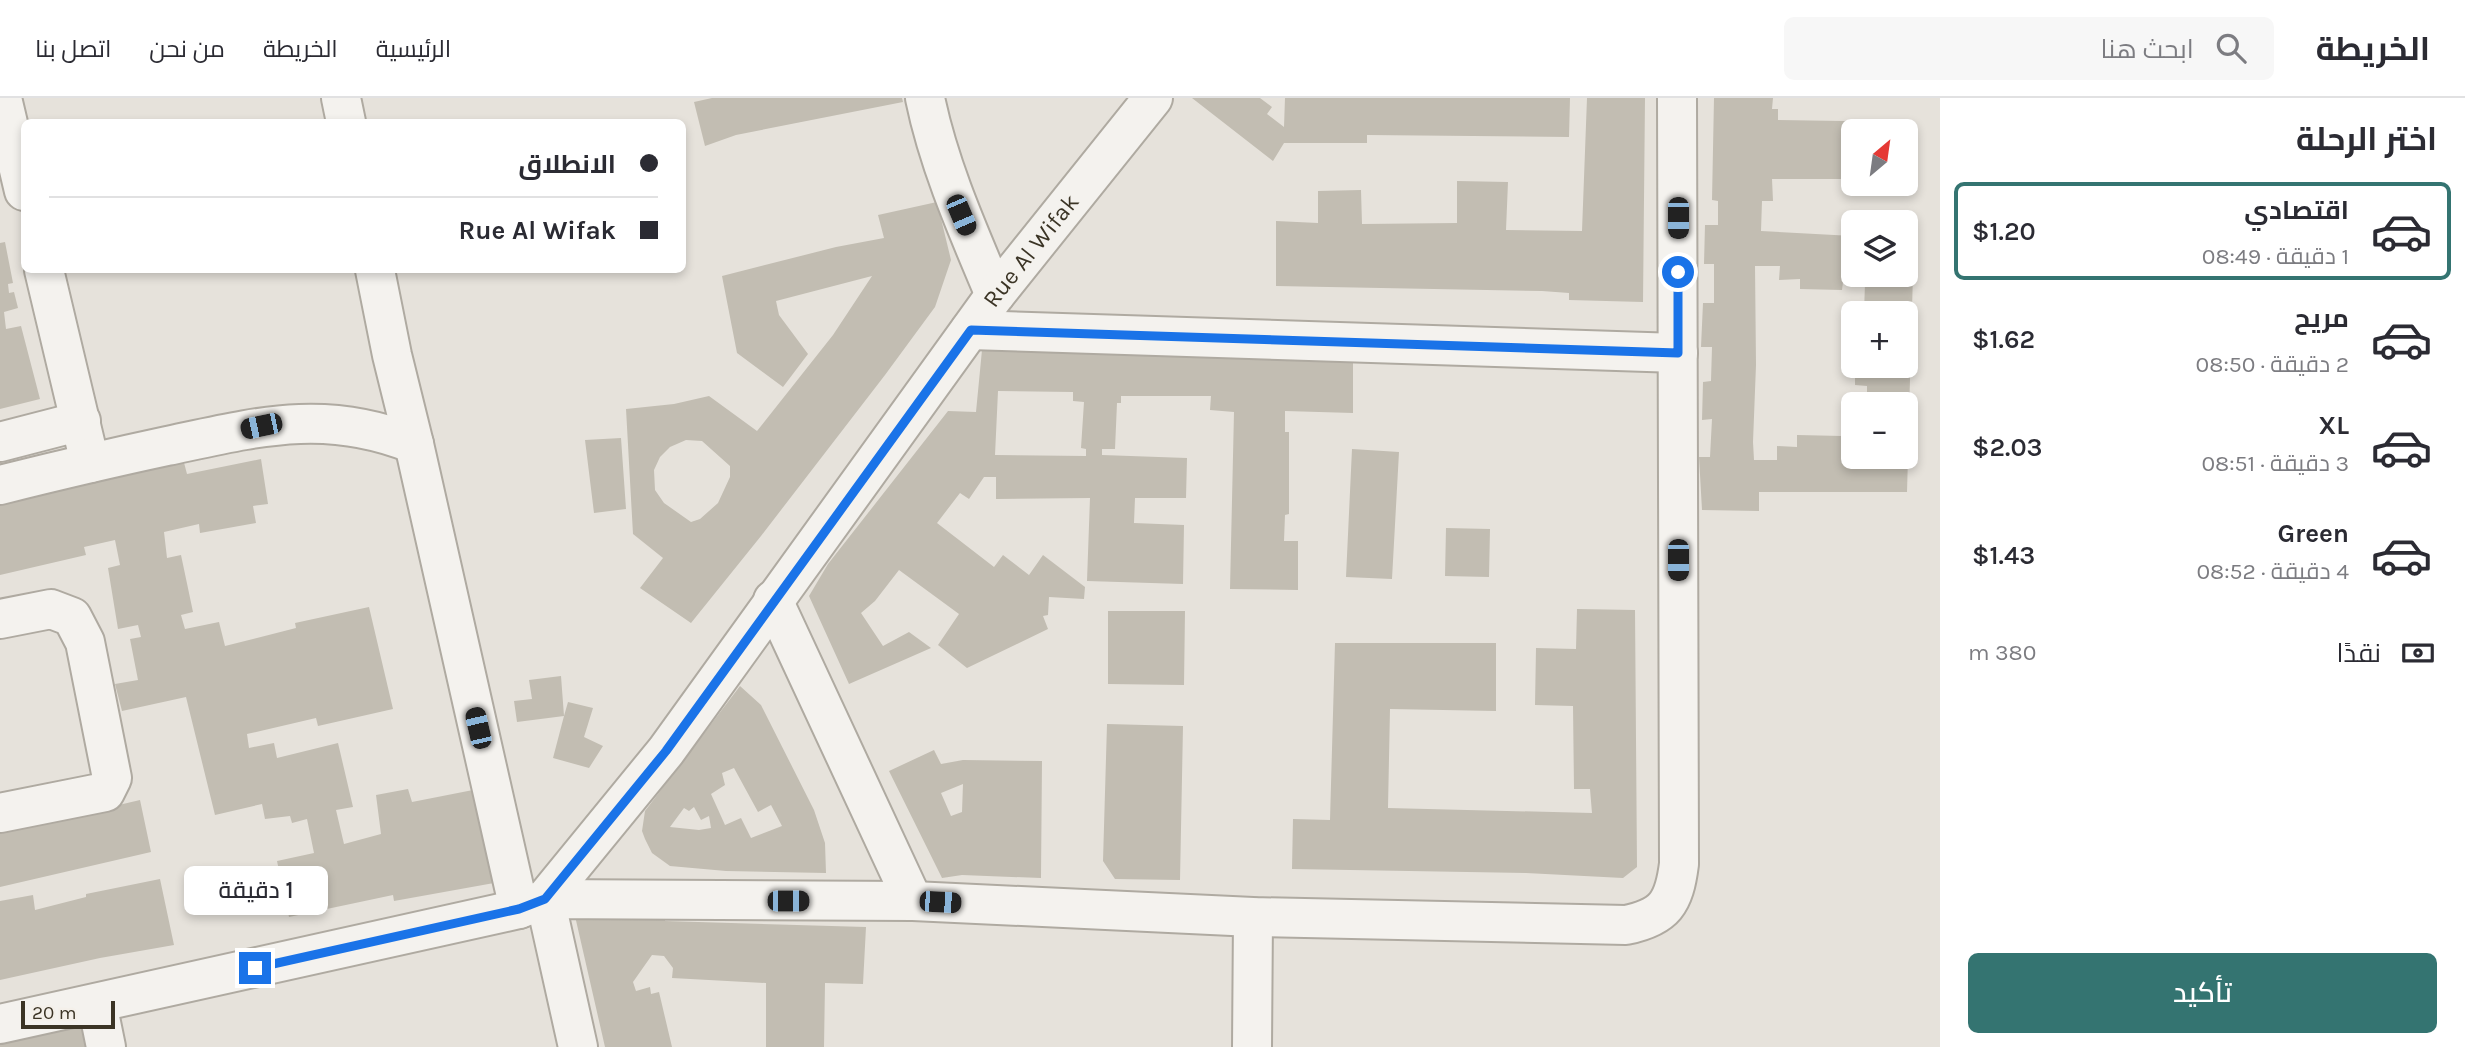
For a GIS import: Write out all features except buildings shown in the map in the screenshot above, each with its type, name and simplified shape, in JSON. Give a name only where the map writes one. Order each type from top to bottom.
[{"type":"street","points":[[2,98],[21,178]]},
{"type":"street","points":[[341,98],[345,119]]},
{"type":"street","points":[[925,98],[931,130],[961,215],[995,295]]},
{"type":"street","name":"Rue Al Wifak","points":[[532,904],[666,751],[995,295],[1153,98]]},
{"type":"street","points":[[0,1024],[532,904],[914,901],[1253,917],[1626,925],[1645,921],[1661,912],[1671,899],[1677,885],[1679,864],[1677,98]]},
{"type":"street","points":[[45,273],[90,463]]},
{"type":"street","points":[[376,273],[414,444],[532,904],[578,1047]]},
{"type":"street","points":[[971,330],[1678,353]]},
{"type":"street","points":[[0,442],[81,421]]},
{"type":"street","points":[[0,485],[261,426],[299,423],[377,430],[414,444]]},
{"type":"street","points":[[774,600],[914,901]]},
{"type":"street","points":[[0,619],[51,609],[72,617],[85,642],[112,778],[105,792],[0,813]]},
{"type":"street","points":[[1252,1047],[1253,917]]},
{"type":"street","points":[[97,1003],[106,1047]]},
{"type":"route","points":[[255,968],[519,909],[545,899],[666,751],[971,330],[1678,353],[1678,272]]}]
